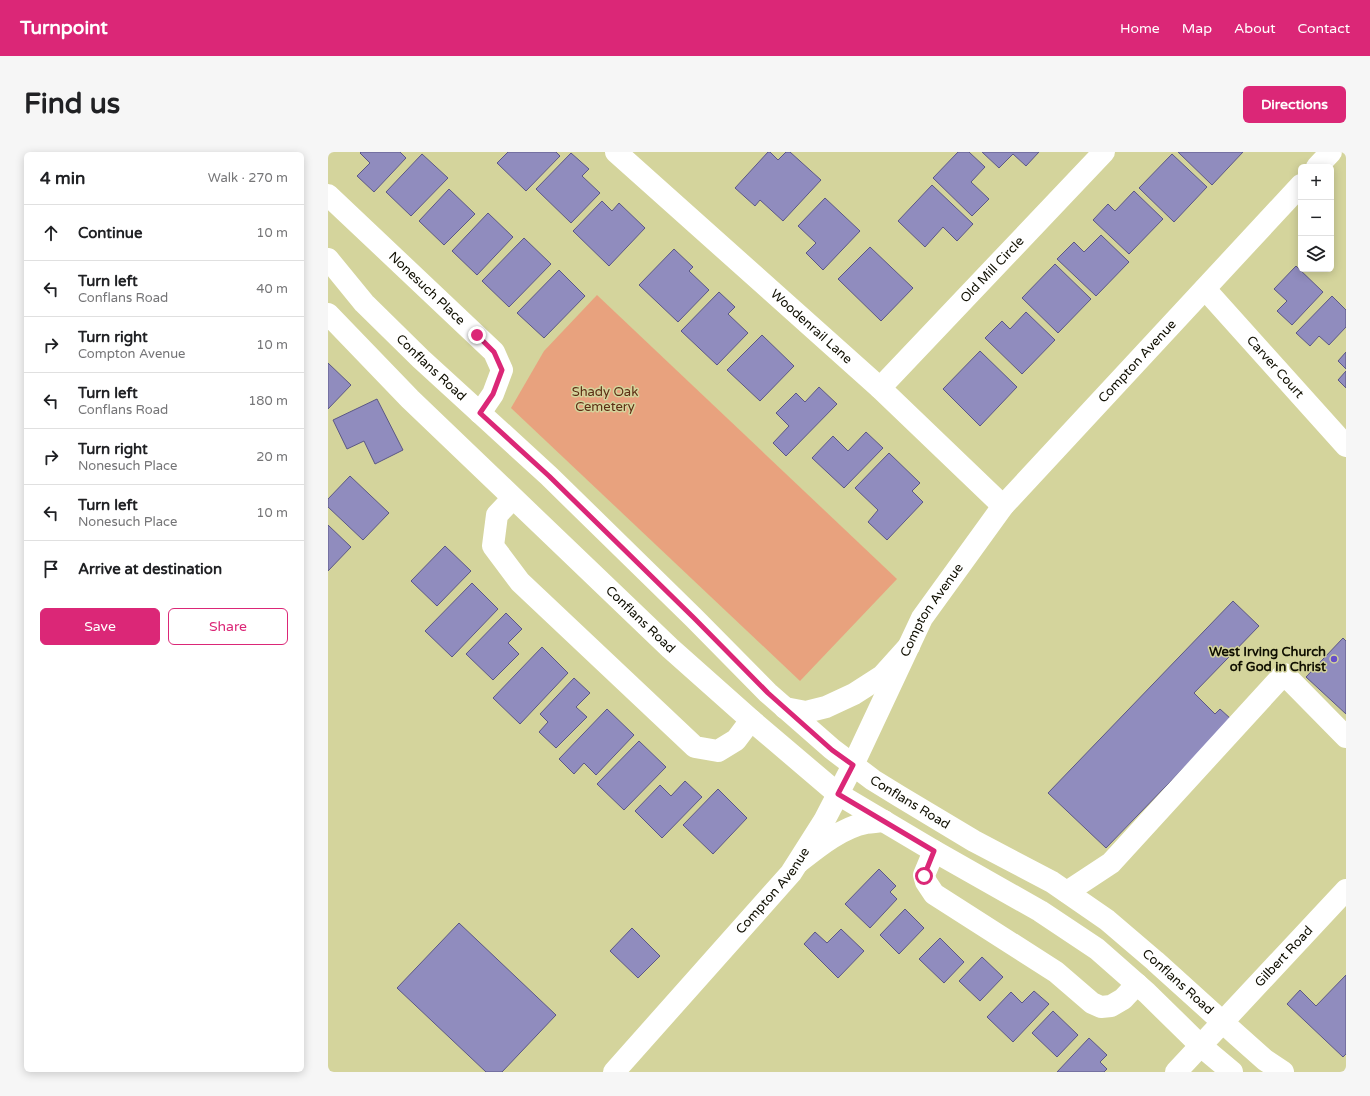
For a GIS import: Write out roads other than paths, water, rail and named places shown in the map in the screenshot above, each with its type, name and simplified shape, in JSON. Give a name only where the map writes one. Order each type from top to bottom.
[{"type":"street","name":"Woodenrail Lane","points":[[616,152],[880,388],[1003,506]]},
{"type":"street","name":"Old Mill Circle","points":[[880,388],[1104,152]]},
{"type":"street","points":[[1321,164],[1331,152]]},
{"type":"street","name":"Compton Avenue","points":[[614,1072],[791,873],[824,821],[853,765],[922,618],[1003,506],[1298,188]]},
{"type":"street","name":"Nonesuch Place","points":[[328,195],[494,352],[502,370],[493,394],[480,413]]},
{"type":"street","name":"Conflans Road","points":[[328,259],[364,303],[421,359],[555,482],[689,612],[768,693],[832,750],[873,780],[912,805],[974,841],[1052,882],[1107,920],[1155,961],[1222,1023],[1265,1060],[1283,1072]]},
{"type":"street","name":"Carver Court","points":[[1205,289],[1346,446]]},
{"type":"street","name":"Conflans Road","points":[[328,314],[410,399],[670,648],[751,720],[838,794],[934,851],[1040,911],[1097,949],[1137,984],[1201,1046],[1232,1072]]},
{"type":"street","points":[[513,498],[497,515],[493,546],[520,582],[695,747],[718,751],[736,740],[751,720]]},
{"type":"street","points":[[785,708],[806,712],[826,707],[854,694],[882,676],[908,646]]},
{"type":"street","points":[[1067,892],[1111,863],[1284,674],[1346,737]]},
{"type":"street","points":[[798,862],[823,844],[848,829],[865,823],[884,822]]},
{"type":"street","points":[[934,851],[924,876],[934,894],[1056,972],[1092,1003],[1101,1007],[1111,1006],[1123,999],[1137,984]]},
{"type":"street","name":"Gilbert Road","points":[[1176,1072],[1346,890]]},
{"type":"place","name":"West Irving Church of God in Christ","points":[[1334,659]]},
{"type":"park label","name":"Shady Oak Cemetery","points":[[605,400]]}]
